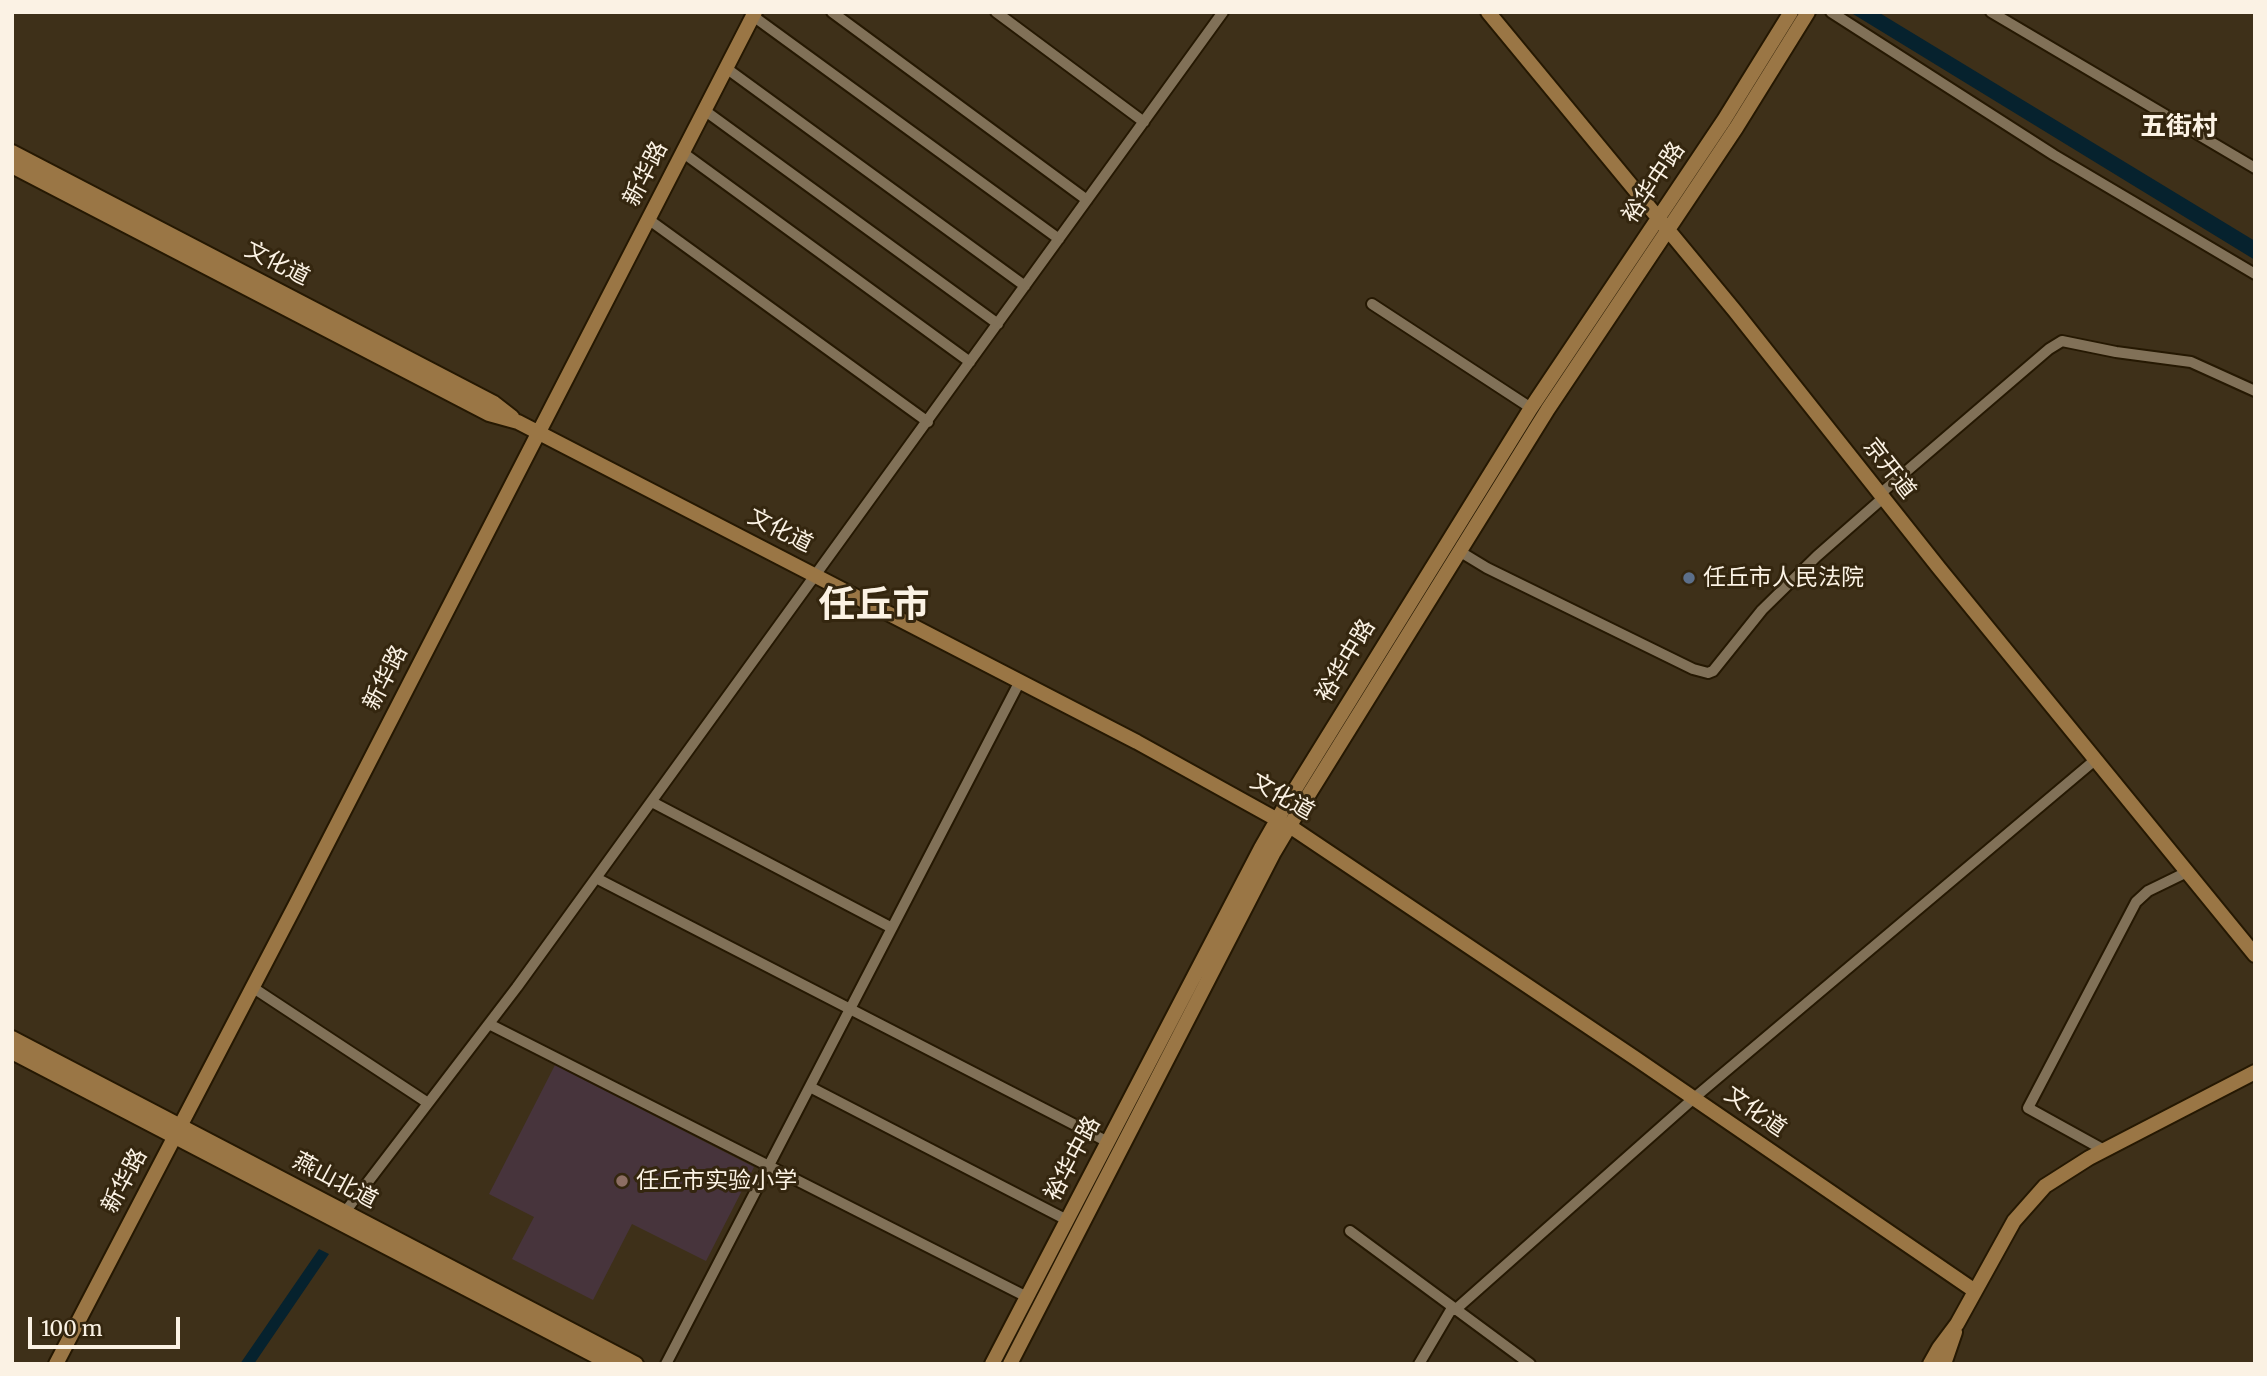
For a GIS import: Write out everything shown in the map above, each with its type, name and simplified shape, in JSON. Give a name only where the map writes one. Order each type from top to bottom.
[{"type":"main road","name":"京开道","points":[[1488,12],[2255,955]]},
{"type":"main road","name":"裕华中路","points":[[992,1364],[1108,1142],[1386,640],[1531,408],[1724,120],[1791,12]]},
{"type":"main road","name":"裕华中路","points":[[1010,1364],[1283,823],[1548,409],[1736,128],[1808,12]]},
{"type":"main road","name":"新华路","points":[[56,1364],[753,14]]},
{"type":"main road","name":"文化道","points":[[12,152],[494,403],[518,422]]},
{"type":"main road","name":"文化道","points":[[12,166],[489,414],[518,422],[817,575],[1137,742],[1283,823],[1384,888],[1975,1291]]},
{"type":"main road","name":"燕山北道","points":[[12,1038],[177,1131],[611,1364]]},
{"type":"main road","name":"燕山北道","points":[[12,1052],[345,1212],[636,1364]]},
{"type":"main road","points":[[1930,1364],[1957,1324],[2021,1211],[2045,1186],[2060,1174],[2255,1072]]},
{"type":"main road","points":[[1944,1364],[1957,1324]]},
{"type":"street","points":[[832,12],[1087,200]]},
{"type":"street","points":[[996,12],[1144,122]]},
{"type":"street","points":[[1831,12],[2043,147],[2255,274]]},
{"type":"street","points":[[1991,12],[2255,168]]},
{"type":"street","points":[[345,1212],[489,1024],[652,802],[1221,13]]},
{"type":"street","points":[[753,14],[1059,239]]},
{"type":"street","points":[[726,68],[1025,286]]},
{"type":"street","points":[[704,110],[998,324]]},
{"type":"street","points":[[682,152],[970,362]]},
{"type":"street","points":[[648,219],[928,422]]},
{"type":"street","points":[[1372,304],[1531,408]]},
{"type":"street","points":[[1459,551],[1693,669],[1708,673],[1713,671],[1762,610],[1817,556],[1881,496],[2049,349],[2062,341],[2116,352],[2191,362],[2255,391]]},
{"type":"street","points":[[666,1364],[1020,681]]},
{"type":"street","points":[[1419,1364],[1454,1309],[1694,1098],[2095,760]]},
{"type":"street","points":[[652,802],[892,928]]},
{"type":"street","points":[[2105,1150],[2028,1108],[2136,902],[2148,891],[2187,872]]},
{"type":"street","points":[[596,878],[1108,1142]]},
{"type":"street","points":[[252,987],[428,1102]]},
{"type":"street","points":[[489,1024],[1027,1297]]},
{"type":"street","points":[[810,1087],[1067,1220]]},
{"type":"street","points":[[1350,1231],[1530,1364]]},
{"type":"shaded area","name":"任丘市实验小学","points":[[555,1065],[754,1167],[706,1261],[632,1224],[593,1300],[512,1259],[534,1217],[489,1194]]},
{"type":"water","points":[[1878,12],[2255,241],[2255,260],[1853,14]]},
{"type":"water","points":[[319,1249],[329,1254],[254,1364],[240,1364]]},
{"type":"place","name":"任丘市人民法院","points":[[1689,578]]},
{"type":"place","name":"任丘市实验小学","points":[[622,1181]]},
{"type":"district","name":"五街村","points":[[2179,128]]},
{"type":"district","name":"任丘市","points":[[874,607]]}]
